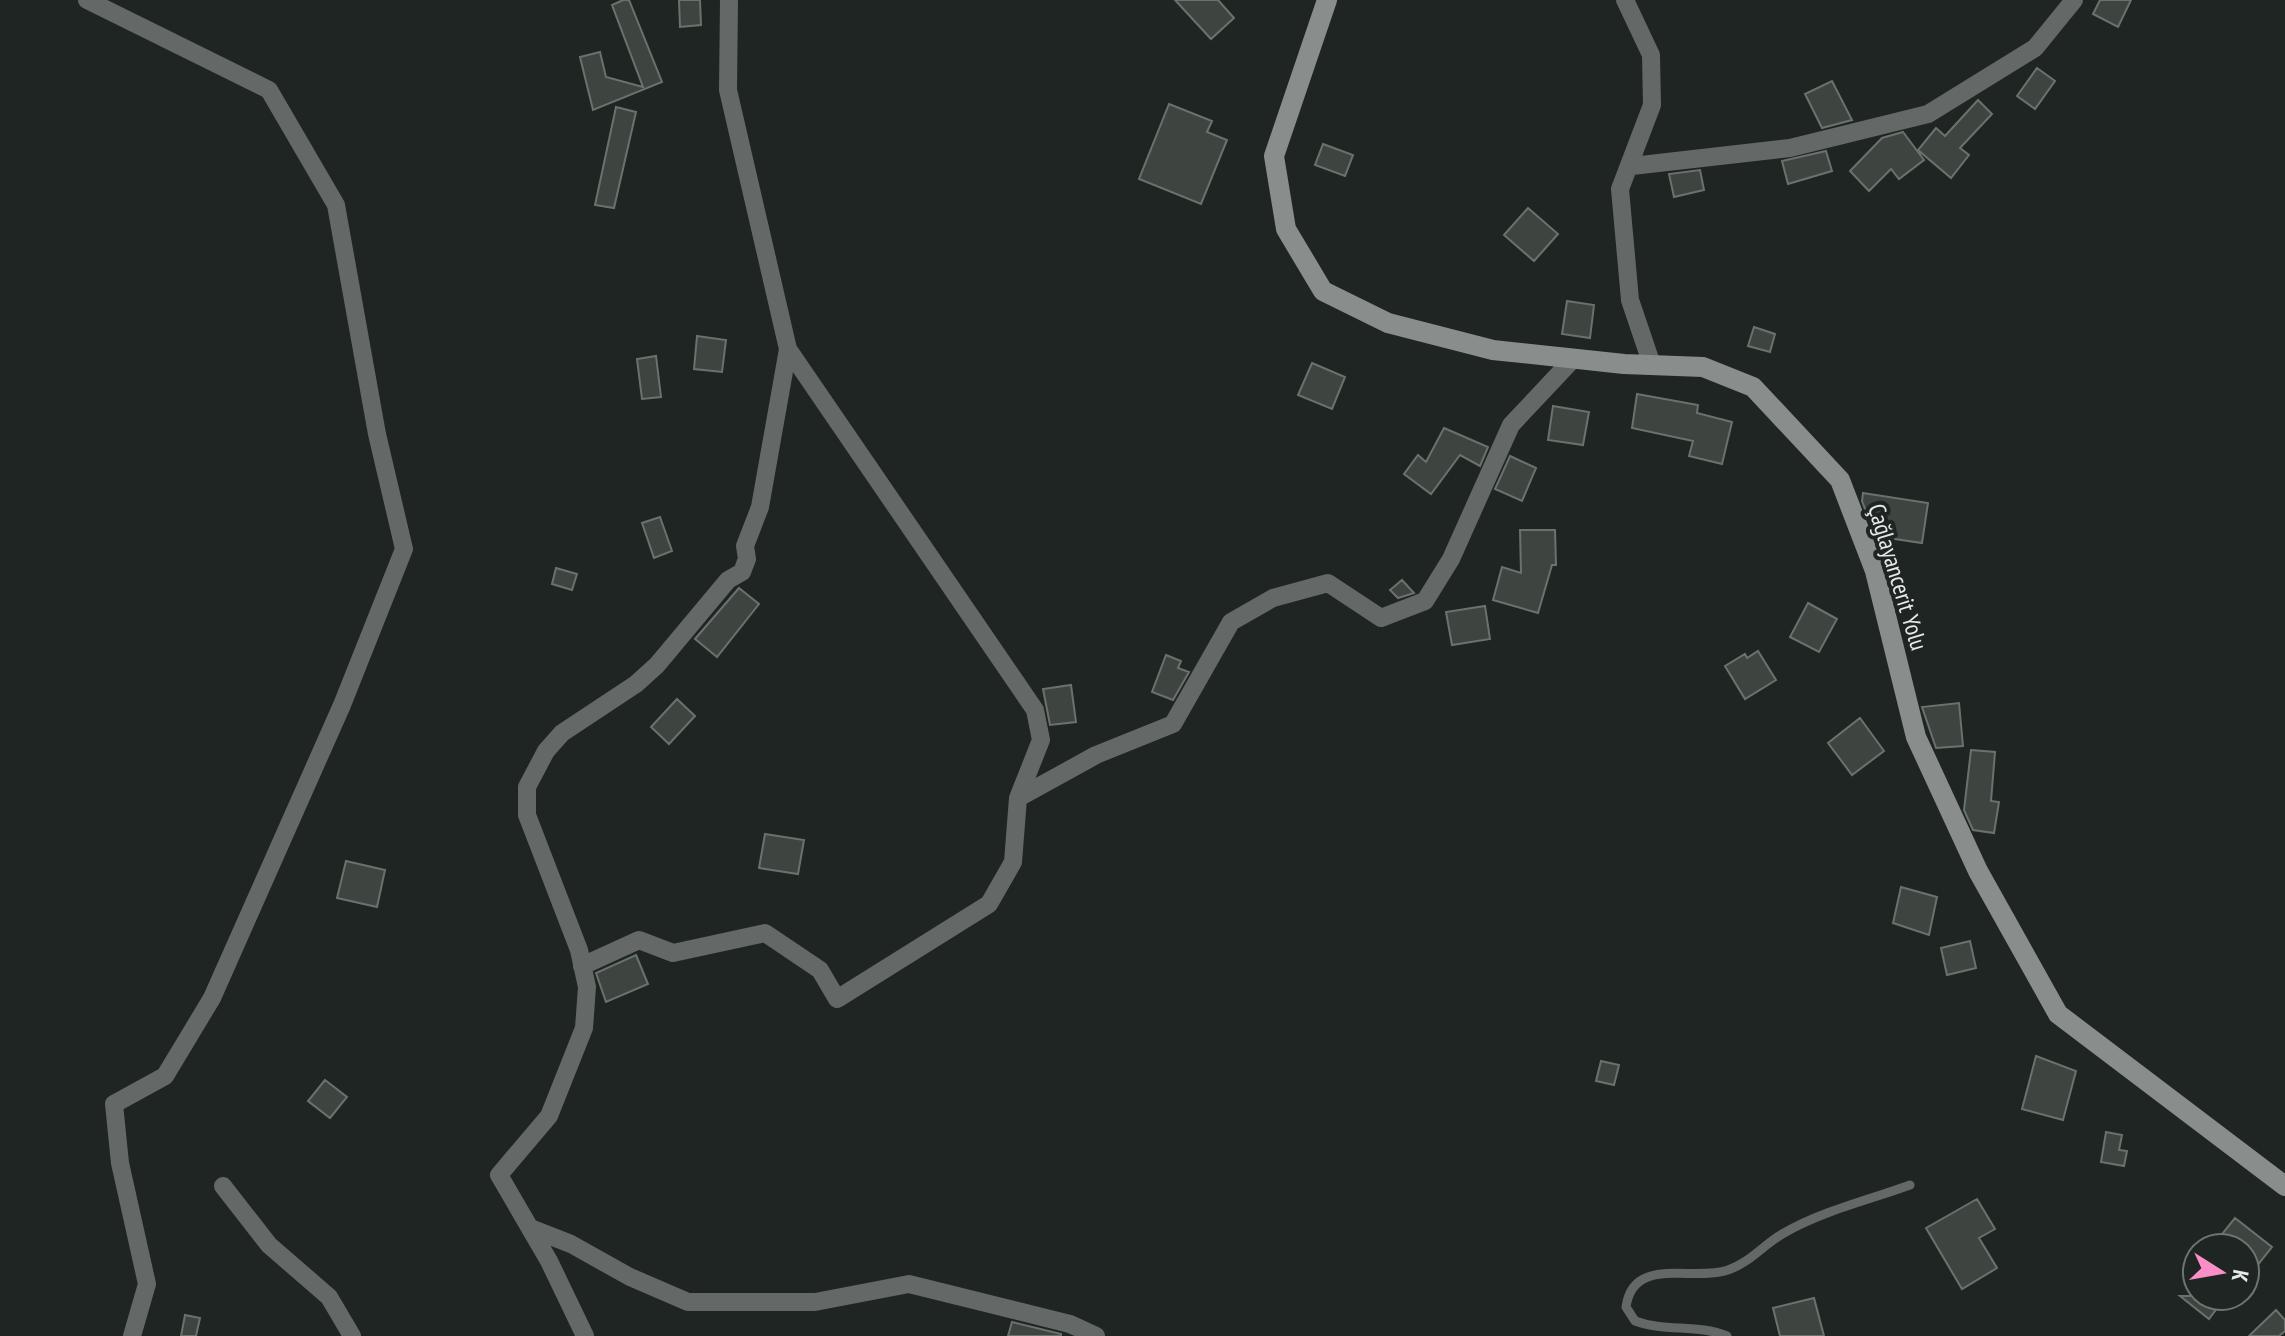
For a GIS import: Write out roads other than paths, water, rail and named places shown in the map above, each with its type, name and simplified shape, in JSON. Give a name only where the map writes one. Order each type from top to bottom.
[{"type":"main road","name":"Çağlayancerit Yolu","points":[[1327,0],[1274,156],[1286,229],[1323,291],[1388,323],[1493,350],[1573,359],[1703,367],[1753,387],[1840,480],[1875,571],[1916,737],[1978,871],[2058,1014],[2285,1186]]},
{"type":"street","points":[[87,0],[269,90],[336,205],[377,434],[404,549],[342,705],[212,998],[165,1076],[114,1104],[120,1163],[147,1284],[132,1336]]},
{"type":"street","points":[[582,966],[639,940],[673,953],[765,933],[820,970],[837,999],[989,904],[1013,862],[1018,798],[1041,740],[1035,710],[788,349],[728,90],[729,0]]},
{"type":"street","points":[[1625,0],[1651,55],[1652,105],[1632,166],[1620,189],[1629,284],[1652,365]]},
{"type":"street","points":[[1632,166],[1790,148],[1928,114],[2035,48],[2074,0]]},
{"type":"street","points":[[585,1336],[499,1175],[549,1116],[566,1080],[584,1028],[587,987],[527,815],[527,787],[546,751],[562,733],[636,684],[657,665],[728,580],[742,572],[747,559],[745,546],[760,507],[788,349]]},
{"type":"street","points":[[1018,798],[1096,755],[1173,724],[1231,622],[1273,598],[1328,583],[1381,618],[1425,601],[1451,559],[1511,425],[1573,359]]},
{"type":"street","points":[[223,1186],[269,1245],[329,1297],[352,1336]]},
{"type":"street","points":[[530,1228],[688,1302],[815,1302],[909,1284],[1070,1324],[1096,1336]]},
{"type":"lane","points":[[1727,1336],[1692,1327],[1666,1327],[1635,1321],[1626,1307],[1627,1294],[1640,1279],[1652,1273],[1697,1274],[1729,1270],[1752,1259],[1781,1234],[1811,1220],[1910,1185]]}]
